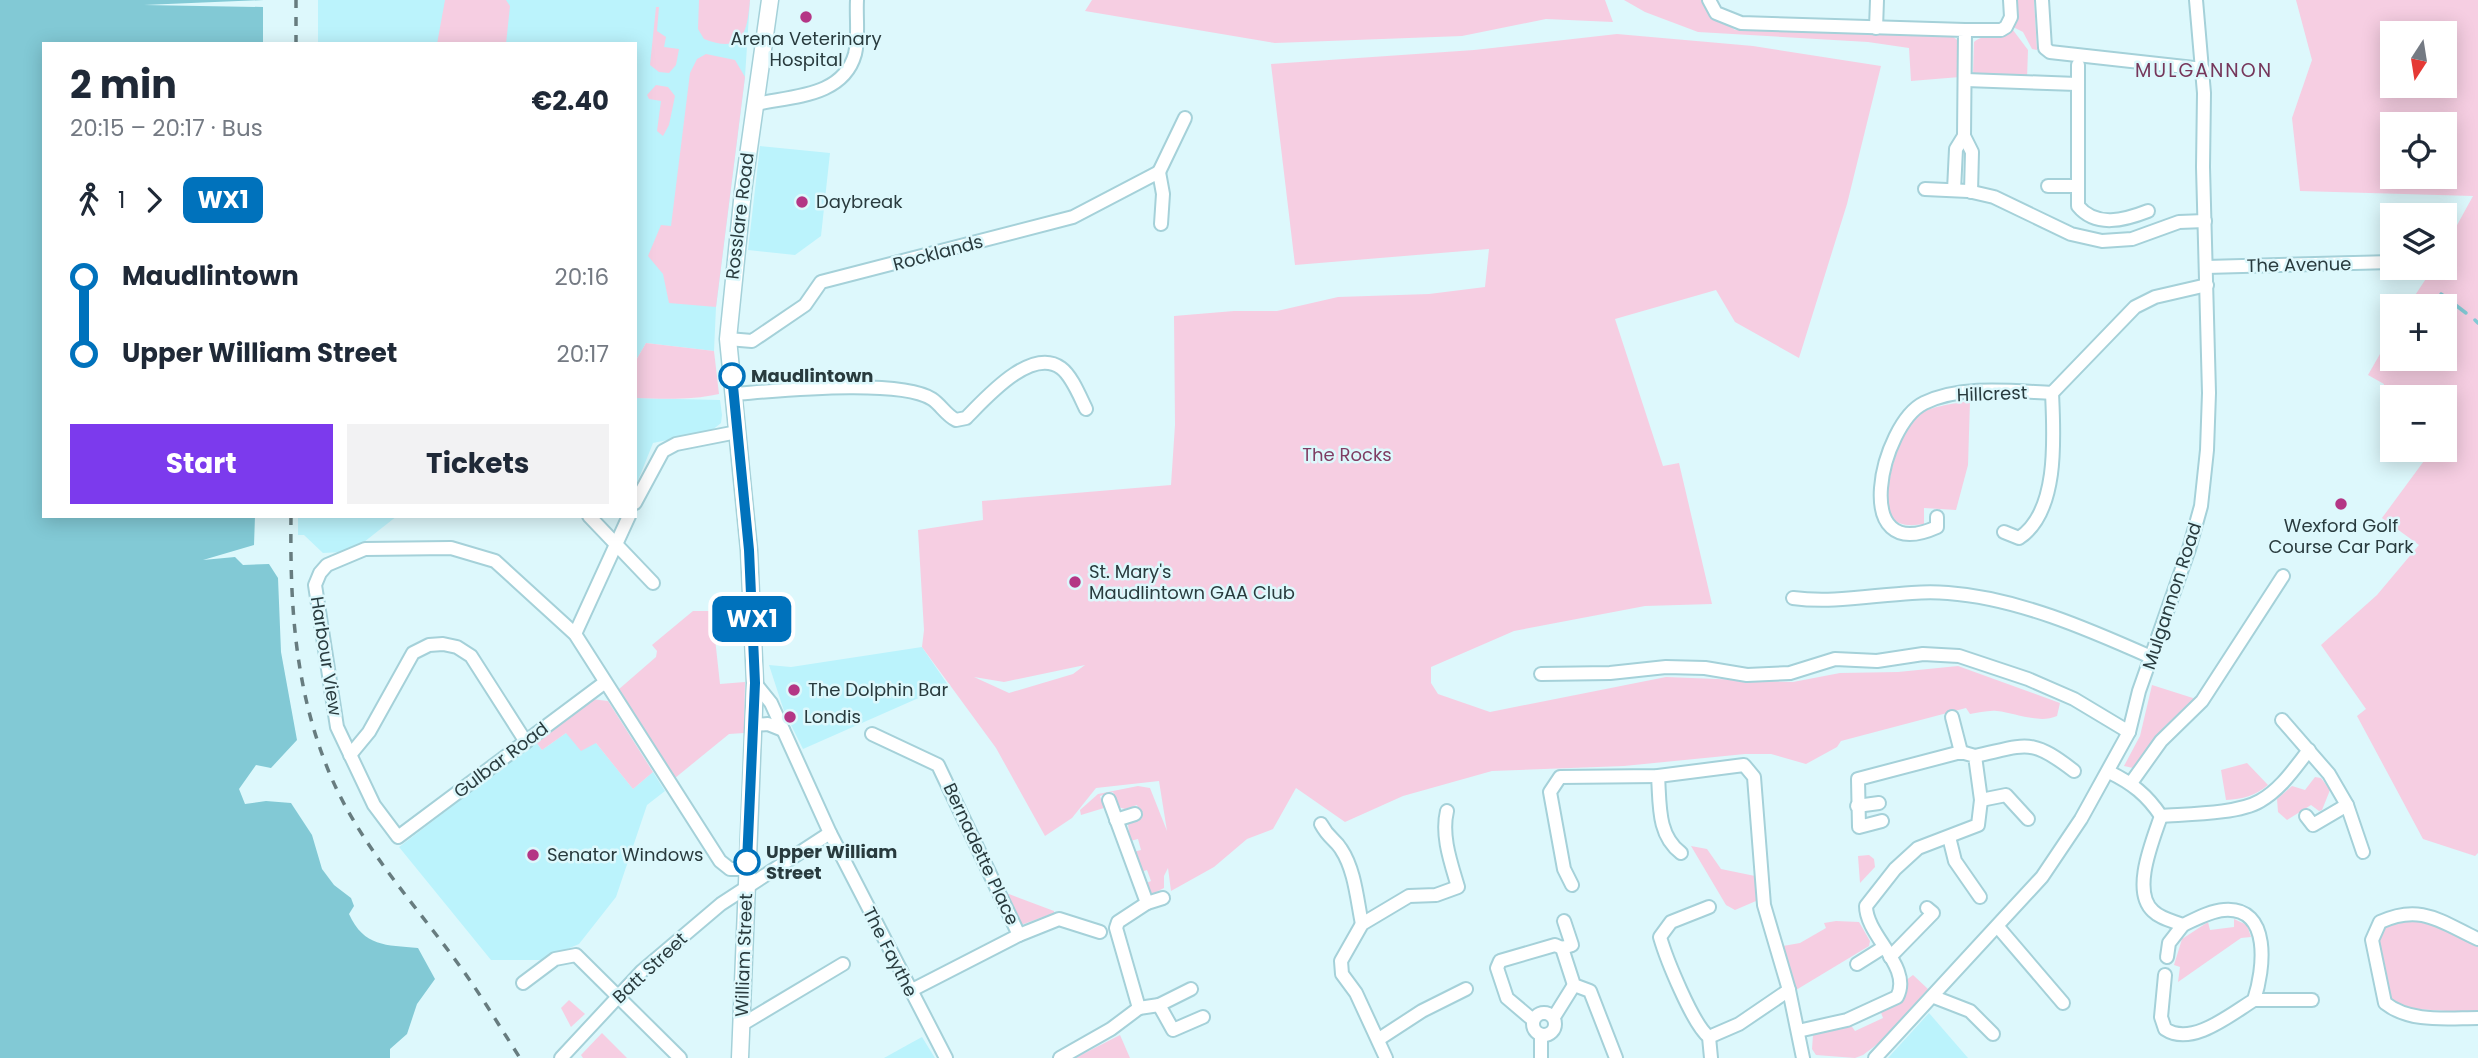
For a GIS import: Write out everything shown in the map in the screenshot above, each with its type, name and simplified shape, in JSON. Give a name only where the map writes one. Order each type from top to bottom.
[{"type":"main road","name":"Rosslare Road","points":[[737,432],[728,338],[731,289],[770,0]]},
{"type":"main road","points":[[737,432],[749,550],[755,683]]},
{"type":"main road","name":"William Street","points":[[740,1058],[755,683]]},
{"type":"street","points":[[756,104],[830,89],[845,75],[855,54],[857,0]]},
{"type":"street","points":[[1709,0],[1716,13],[1741,23],[1965,30],[2006,27],[2011,16],[2010,0]]},
{"type":"street","points":[[1876,28],[1877,0]]},
{"type":"street","points":[[2042,0],[2045,48],[2050,52],[2203,69]]},
{"type":"street","name":"Mulgannon Road","points":[[1875,1058],[1998,927],[2056,859],[2109,772],[2129,732],[2151,657],[2178,586],[2201,506],[2208,416],[2203,69],[2196,0]]},
{"type":"street","points":[[1954,190],[1954,159],[1964,136],[1965,30]]},
{"type":"street","points":[[2078,65],[2078,206],[2094,219],[2115,220],[2148,211]]},
{"type":"street","points":[[1966,80],[2077,83]]},
{"type":"street","points":[[1161,224],[1163,194],[1159,172],[1185,118]]},
{"type":"street","points":[[1964,136],[1972,152],[1971,192]]},
{"type":"street","name":"Rocklands","points":[[728,338],[752,341],[805,305],[821,282],[1073,217],[1159,172]]},
{"type":"street","points":[[2048,186],[2077,186]]},
{"type":"street","points":[[1926,189],[1971,192],[2007,203],[2071,234],[2102,241],[2132,239],[2179,222],[2205,221]]},
{"type":"street","name":"The Avenue","points":[[2206,267],[2380,262]]},
{"type":"street","name":"Hillcrest","points":[[2004,532],[2019,537],[2031,530],[2040,516],[2053,452],[2052,393],[2135,307],[2155,297],[2207,285]]},
{"type":"street","points":[[733,394],[842,387],[885,390],[932,399],[947,415],[956,420],[966,418],[1017,371],[1051,363],[1062,368],[1086,409]]},
{"type":"street","name":"Hillcrest","points":[[1937,517],[1937,527],[1925,533],[1894,528],[1882,518],[1879,508],[1885,468],[1896,437],[1909,414],[1935,398],[1963,392],[2052,393]]},
{"type":"street","points":[[637,499],[663,451],[676,444],[737,432]]},
{"type":"street","points":[[591,518],[653,583]]},
{"type":"street","points":[[628,518],[575,634],[720,861],[730,869],[746,869]]},
{"type":"street","name":"Harbour View","points":[[398,837],[373,805],[337,727],[315,585],[327,565],[365,549],[451,548],[470,551],[495,561],[575,634]]},
{"type":"street","points":[[2131,783],[2161,741],[2202,701],[2283,576]]},
{"type":"street","points":[[1793,598],[1816,601],[1947,593],[1993,599],[2151,657]]},
{"type":"street","points":[[350,755],[369,732],[405,664],[413,653],[429,645],[457,647],[471,656],[526,741]]},
{"type":"street","points":[[1541,674],[1705,667],[1747,675],[1779,674],[1835,659],[1877,661],[1923,654],[1959,656],[2028,679],[2074,699],[2129,732]]},
{"type":"street","name":"Gulbar Road","points":[[398,837],[604,683]]},
{"type":"street","name":"The Faythe","points":[[755,683],[771,703],[830,833],[946,1058]]},
{"type":"street","points":[[1952,717],[1961,752]]},
{"type":"street","points":[[2282,720],[2309,750],[2347,805],[2363,852]]},
{"type":"street","points":[[753,724],[768,724],[783,730]]},
{"type":"street","name":"Bernadette Place","points":[[872,734],[938,765],[1019,935]]},
{"type":"street","points":[[1882,821],[1859,827],[1857,779],[1961,752],[1975,756],[2029,744],[2045,749],[2074,771]]},
{"type":"street","points":[[2161,816],[2256,804],[2285,781],[2309,750]]},
{"type":"street","points":[[1798,1031],[1847,1020],[1897,997],[1901,983],[1887,952],[1874,932],[1866,906],[1895,869],[1918,848],[1978,825],[1981,800],[1975,756]]},
{"type":"street","points":[[1572,885],[1564,869],[1550,792],[1554,782],[1560,778],[1658,776],[1744,765],[1750,769],[1754,777],[1764,905],[1789,990],[1803,1058]]},
{"type":"street","points":[[2109,772],[2131,783],[2149,798],[2161,816]]},
{"type":"street","points":[[1658,776],[1664,833],[1670,845],[1681,853]]},
{"type":"street","points":[[1981,800],[2006,795],[2028,819]]},
{"type":"street","points":[[1109,800],[1147,903]]},
{"type":"street","points":[[1857,806],[1879,803]]},
{"type":"street","points":[[2306,816],[2313,825],[2347,805]]},
{"type":"street","points":[[1386,1058],[1356,993],[1342,974],[1341,961],[1362,924],[1409,896],[1436,895],[1458,887],[1447,849],[1447,811]]},
{"type":"street","points":[[1116,820],[1135,814]]},
{"type":"street","points":[[2161,816],[2145,866],[2145,900],[2152,911],[2162,918],[2183,925]]},
{"type":"street","points":[[1321,824],[1329,840],[1340,847],[1351,871],[1362,924]]},
{"type":"street","name":"Batt Street","points":[[561,1058],[642,971],[721,904],[830,833]]},
{"type":"street","points":[[1949,837],[1955,861],[1980,897]]},
{"type":"street","points":[[1139,1008],[1115,928],[1118,922],[1147,903],[1163,898]]},
{"type":"street","points":[[1709,907],[1671,922],[1660,937],[1692,1016],[1701,1031],[1709,1037],[1711,1058]]},
{"type":"street","points":[[1857,964],[1887,952],[1933,913],[1927,908]]},
{"type":"street","points":[[2167,957],[2169,943],[2183,925],[2225,910],[2243,912],[2253,919],[2261,948],[2260,982],[2255,1000]]},
{"type":"street","points":[[2478,939],[2416,912],[2397,914],[2380,922],[2372,940],[2385,1003],[2398,1013],[2429,1018],[2478,1018]]},
{"type":"street","name":"Bernadette Place","points":[[910,991],[1019,935],[1059,919],[1100,932]]},
{"type":"street","points":[[1541,1058],[1541,1035],[1533,1027],[1533,1020],[1507,998],[1497,968],[1500,961],[1555,945],[1562,948],[1572,945],[1564,921]]},
{"type":"street","points":[[1998,927],[2063,1003]]},
{"type":"street","points":[[1541,1035],[1552,1032],[1556,1025],[1554,1017],[1574,985],[1562,948]]},
{"type":"street","points":[[523,983],[555,959],[576,955],[680,1058]]},
{"type":"street","points":[[741,1025],[843,964]]},
{"type":"street","points":[[2165,975],[2161,1017],[2165,1029],[2172,1034],[2205,1029],[2255,1000],[2312,1000]]},
{"type":"street","points":[[1574,985],[1590,991],[1616,1058]]},
{"type":"street","points":[[1059,1058],[1111,1029],[1139,1008],[1159,1005],[1191,989]]},
{"type":"street","points":[[1378,1039],[1422,1011],[1466,989]]},
{"type":"street","points":[[1709,1037],[1739,1024],[1789,990]]},
{"type":"street","points":[[1934,997],[1970,1011],[1993,1034]]},
{"type":"street","points":[[1159,1005],[1174,1036],[1203,1017]]},
{"type":"street","points":[[1533,1020],[1545,1012],[1554,1017]]},
{"type":"shaded area","points":[[0,0],[264,0],[144,5],[263,7],[263,42],[42,42],[42,518],[255,518],[254,545],[203,560],[235,557],[243,565],[269,564],[278,578],[281,652],[297,740],[271,768],[256,765],[239,789],[245,804],[266,801],[291,803],[312,835],[322,869],[334,885],[351,898],[354,906],[349,914],[355,925],[377,942],[418,948],[435,979],[417,1004],[407,1034],[390,1049],[390,1058],[0,1058]]},
{"type":"shaded area","points":[[318,0],[750,0],[745,77],[716,307],[714,351],[646,343],[637,359],[637,42],[318,42]]},
{"type":"shaded area","points":[[760,146],[830,153],[821,236],[795,255],[748,250]]},
{"type":"shaded area","points":[[637,398],[720,400],[721,423],[711,431],[653,443],[637,483]]},
{"type":"shaded area","points":[[298,518],[394,518],[364,542],[343,552],[323,553],[304,535],[298,535]]},
{"type":"shaded area","points":[[922,647],[948,685],[803,749],[784,711],[769,665],[791,667]]},
{"type":"shaded area","points":[[566,733],[596,743],[633,789],[653,772],[665,791],[647,805],[616,897],[579,944],[542,960],[491,960],[399,847],[536,742],[542,750]]},
{"type":"shaded area","points":[[1929,1013],[1968,1058],[1888,1058]]},
{"type":"shaded area","points":[[922,1037],[935,1058],[884,1058],[911,1043]]},
{"type":"green space","points":[[445,0],[506,0],[510,6],[506,42],[437,42]]},
{"type":"green space","points":[[699,0],[750,0],[747,22],[740,38],[727,44],[704,39],[698,29]]},
{"type":"green space","points":[[1092,0],[1605,0],[1613,22],[1546,19],[1462,36],[1275,43],[1085,11]]},
{"type":"green space","points":[[1624,0],[1706,0],[1712,13],[1735,30],[1951,35],[1962,44],[1960,77],[1911,81],[1909,48],[1868,42],[1698,32],[1645,12]]},
{"type":"green space","points":[[2014,0],[2034,0],[2037,50],[2032,49],[2023,32],[2013,27]]},
{"type":"green space","points":[[2296,0],[2478,0],[2478,853],[2475,856],[2423,839],[2357,716],[2366,709],[2321,645],[2377,595],[2419,545],[2382,518],[2423,462],[2457,462],[2457,385],[2384,385],[2368,375],[2380,354],[2380,371],[2457,371],[2457,294],[2416,294],[2425,280],[2457,280],[2457,225],[2473,196],[2300,191],[2292,118],[2312,60]]},
{"type":"green space","points":[[656,7],[659,7],[657,31],[666,37],[664,47],[679,49],[676,65],[669,73],[659,72],[650,65]]},
{"type":"green space","points":[[2013,30],[2028,50],[2027,79],[1973,74],[1974,42],[1982,37]]},
{"type":"green space","name":"The Rocks","points":[[1617,34],[1753,46],[1881,66],[1847,204],[1799,358],[1735,322],[1716,290],[1615,319],[1663,466],[1679,463],[1712,604],[1645,606],[1514,631],[1431,667],[1431,683],[1438,694],[1490,712],[1666,677],[1793,682],[1840,673],[1898,672],[1958,666],[2060,703],[2057,716],[2043,719],[1994,711],[1970,714],[1966,708],[1841,741],[1837,747],[1806,764],[1771,754],[1745,754],[1624,766],[1492,771],[1403,796],[1345,822],[1296,788],[1273,829],[1247,839],[1214,867],[1171,891],[1168,868],[1164,876],[1164,888],[1152,894],[1144,884],[1151,881],[1147,870],[1141,872],[1133,852],[1141,850],[1138,839],[1130,841],[1128,824],[1142,818],[1137,805],[1125,809],[1118,807],[1113,792],[1100,796],[1104,808],[1081,815],[1080,810],[1098,794],[1138,786],[1150,788],[1167,831],[1159,781],[1096,788],[1072,818],[1045,836],[996,748],[922,647],[924,630],[918,530],[983,520],[982,501],[1171,485],[1175,425],[1174,316],[1277,311],[1338,297],[1429,294],[1485,287],[1489,249],[1295,265],[1271,64],[1474,50]],"holes":[[[1085,665],[1073,674],[1009,693],[974,677],[1004,682]]]},
{"type":"green space","points":[[706,54],[735,60],[745,77],[716,307],[669,303],[663,274],[648,256],[661,225],[671,226],[690,73],[697,59]]},
{"type":"green space","points":[[656,85],[668,87],[675,96],[669,125],[663,136],[657,131],[661,101],[649,99],[647,95]]},
{"type":"green space","points":[[646,343],[714,351],[719,394],[689,398],[637,398],[637,359]]},
{"type":"green space","points":[[1970,401],[1968,465],[1956,510],[1924,508],[1924,524],[1897,522],[1890,515],[1888,494],[1893,465],[1909,425],[1914,418],[1926,411]]},
{"type":"green space","points":[[693,611],[712,611],[720,684],[745,682],[744,733],[729,734],[675,778],[618,690],[656,657],[657,651],[652,645]]},
{"type":"green space","points":[[2152,685],[2196,699],[2165,726],[2133,768],[2124,766],[2140,736]]},
{"type":"green space","points":[[591,699],[608,701],[653,772],[633,789],[596,743],[581,751],[566,733],[542,750],[536,742]]},
{"type":"green space","points":[[2247,763],[2268,785],[2248,796],[2226,800],[2221,770]]},
{"type":"green space","points":[[2315,777],[2321,778],[2330,790],[2322,810],[2319,811],[2311,805],[2287,820],[2278,812],[2277,799],[2292,786],[2305,790]]},
{"type":"green space","points":[[1691,846],[1707,849],[1721,869],[1755,876],[1756,901],[1735,910],[1726,905]]},
{"type":"green space","points":[[1869,855],[1874,859],[1875,867],[1860,883],[1858,856]]},
{"type":"green space","points":[[1009,894],[1054,913],[1021,925],[1004,895]]},
{"type":"green space","points":[[2415,916],[2478,944],[2478,1013],[2401,1008],[2392,1003],[2376,938],[2387,925]]},
{"type":"green space","points":[[2234,919],[2247,925],[2251,937],[2241,938],[2178,982],[2180,967],[2174,965],[2182,939],[2208,922],[2210,930],[2234,927]]},
{"type":"green space","points":[[1859,922],[1870,941],[1869,946],[1796,990],[1783,946],[1800,943],[1826,928],[1824,923]]},
{"type":"green space","points":[[1913,975],[1928,989],[1880,1042],[1855,1058],[1816,1055],[1812,1049],[1813,1035],[1850,1024],[1855,1031],[1883,1018],[1880,1010],[1903,998],[1905,981]]},
{"type":"green space","points":[[569,1000],[585,1014],[571,1027],[561,1008]]},
{"type":"green space","points":[[602,1033],[627,1058],[583,1058],[581,1055]]},
{"type":"green space","points":[[1120,1035],[1130,1058],[1076,1058],[1077,1057]]},
{"type":"waterway","points":[[2457,306],[2466,313]]},
{"type":"waterway","points":[[2475,320],[2478,323]]},
{"type":"railway","points":[[296,0],[296,42]]},
{"type":"railway","points":[[291,518],[293,610],[300,671],[306,701],[325,762],[337,790],[367,843],[467,976],[520,1058]]},
{"type":"bus line","name":"WX1","points":[[732,376],[749,550],[755,683],[747,862]]},
{"type":"place","name":"Arena Veterinary Hospital","points":[[806,17]]},
{"type":"place","name":"Daybreak","points":[[802,202]]},
{"type":"place","name":"Maudlintown","points":[[732,376]]},
{"type":"place","name":"Wexford Golf Course Car Park","points":[[2341,504]]},
{"type":"place","name":"St. Mary's Maudlintown GAA Club","points":[[1075,582]]},
{"type":"place","name":"The Dolphin Bar","points":[[794,690]]},
{"type":"place","name":"Londis","points":[[790,717]]},
{"type":"place","name":"Senator Windows","points":[[533,855]]},
{"type":"place","name":"Upper William Street","points":[[747,862]]},
{"type":"district","name":"MULGANNON","points":[[2204,70]]}]
